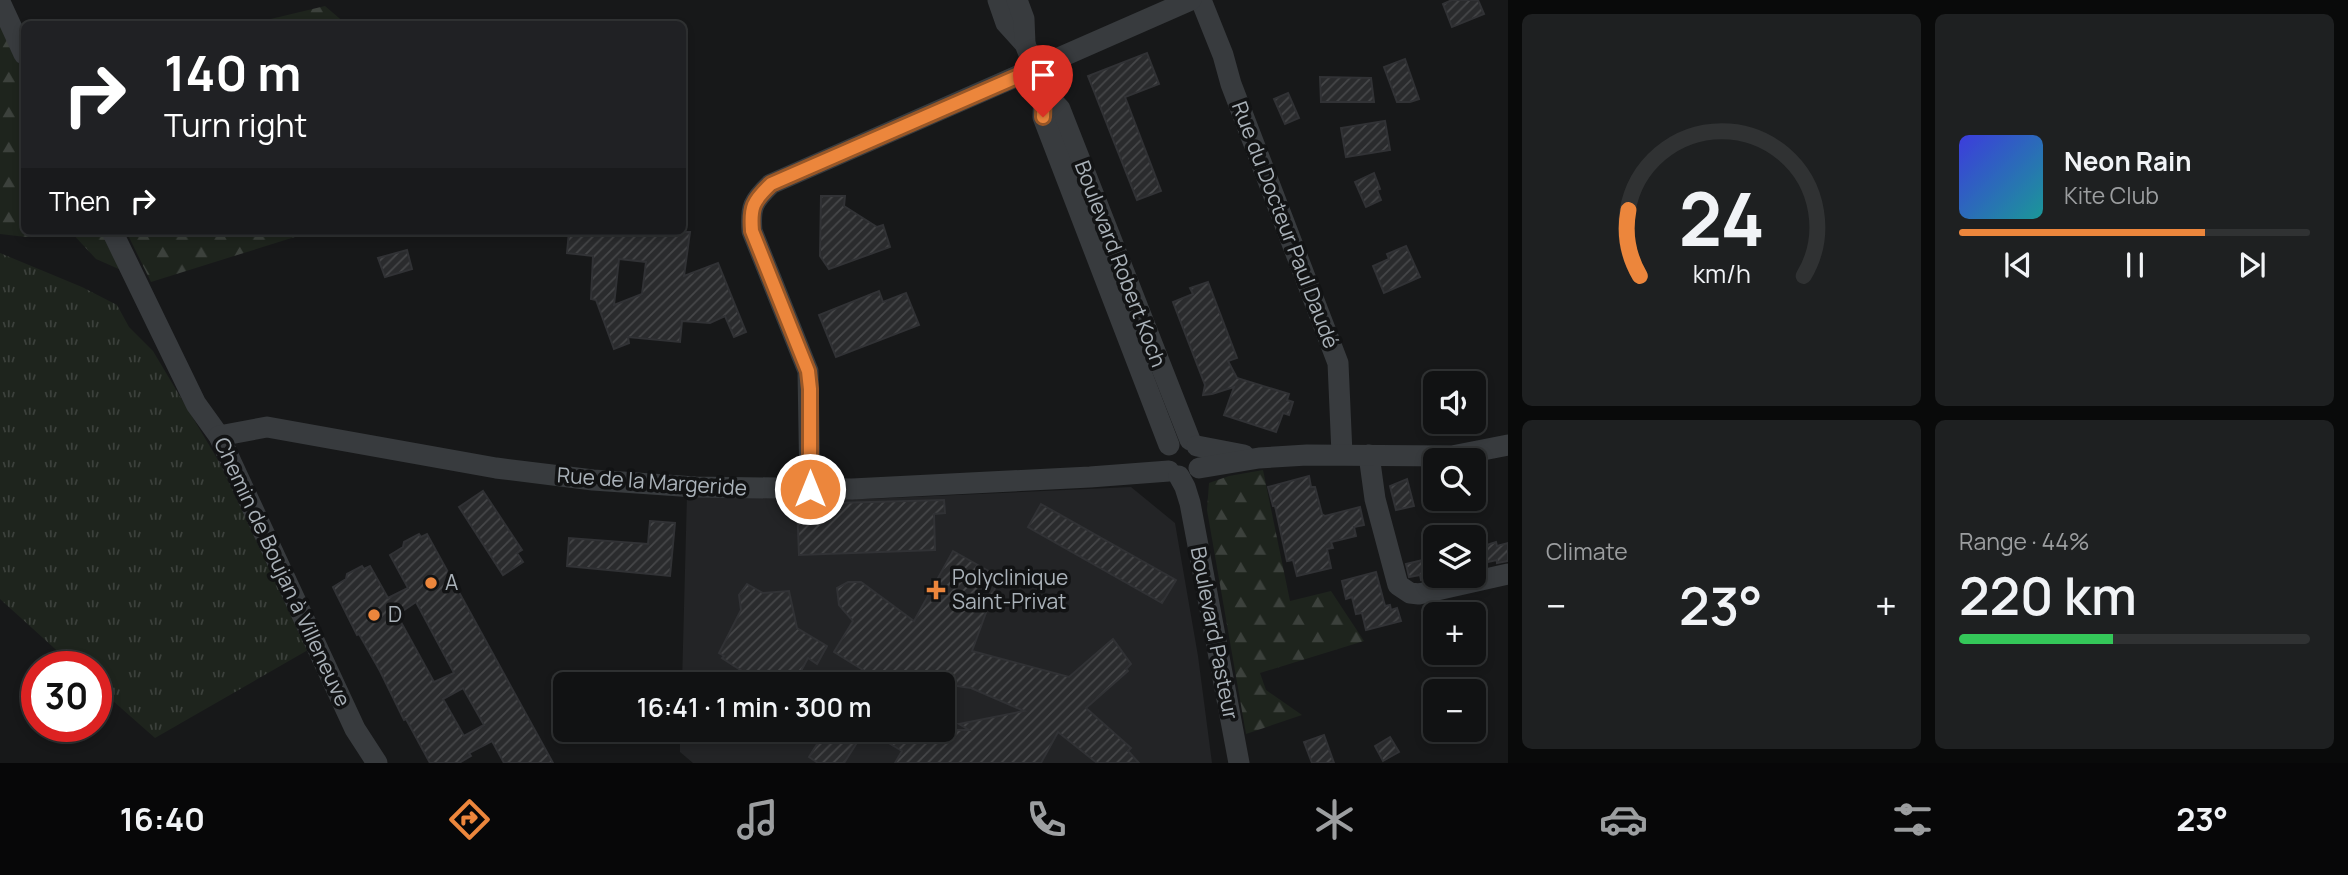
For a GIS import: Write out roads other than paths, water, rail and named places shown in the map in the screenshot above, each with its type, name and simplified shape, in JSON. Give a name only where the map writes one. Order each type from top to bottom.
[{"type":"street","name":"Boulevard Robert Koch","points":[[998,0],[1006,23],[1025,44]]},
{"type":"street","name":"Boulevard Robert Koch","points":[[1017,0],[1024,19],[1025,44],[1044,92],[1060,108],[1182,459]]},
{"type":"street","points":[[810,489],[810,379],[752,231],[751,214],[755,199],[771,184],[1191,0]]},
{"type":"street","name":"Rue du Docteur Paul Daudé","points":[[1201,0],[1223,55],[1230,84],[1338,363],[1342,454]]},
{"type":"street","points":[[0,2],[21,48]]},
{"type":"street","name":"Chemin de Boujan à Villeneuve","points":[[114,235],[196,404],[219,436],[349,716],[377,763]]},
{"type":"street","name":"Rue de la Margeride","points":[[219,436],[267,428],[496,468],[593,480],[695,487],[852,489],[1132,474],[1182,459]]},
{"type":"street","points":[[1182,459],[1342,454],[1452,456],[1508,445]]},
{"type":"street","points":[[1369,455],[1375,499],[1398,585],[1410,593],[1419,594],[1508,573]]},
{"type":"street","name":"Boulevard Pasteur","points":[[1182,459],[1239,763]]},
{"type":"place","name":"A","points":[[431,583]]},
{"type":"place","name":"Polyclinique Saint-Privat","points":[[936,590]]},
{"type":"place","name":"D","points":[[374,615]]}]
